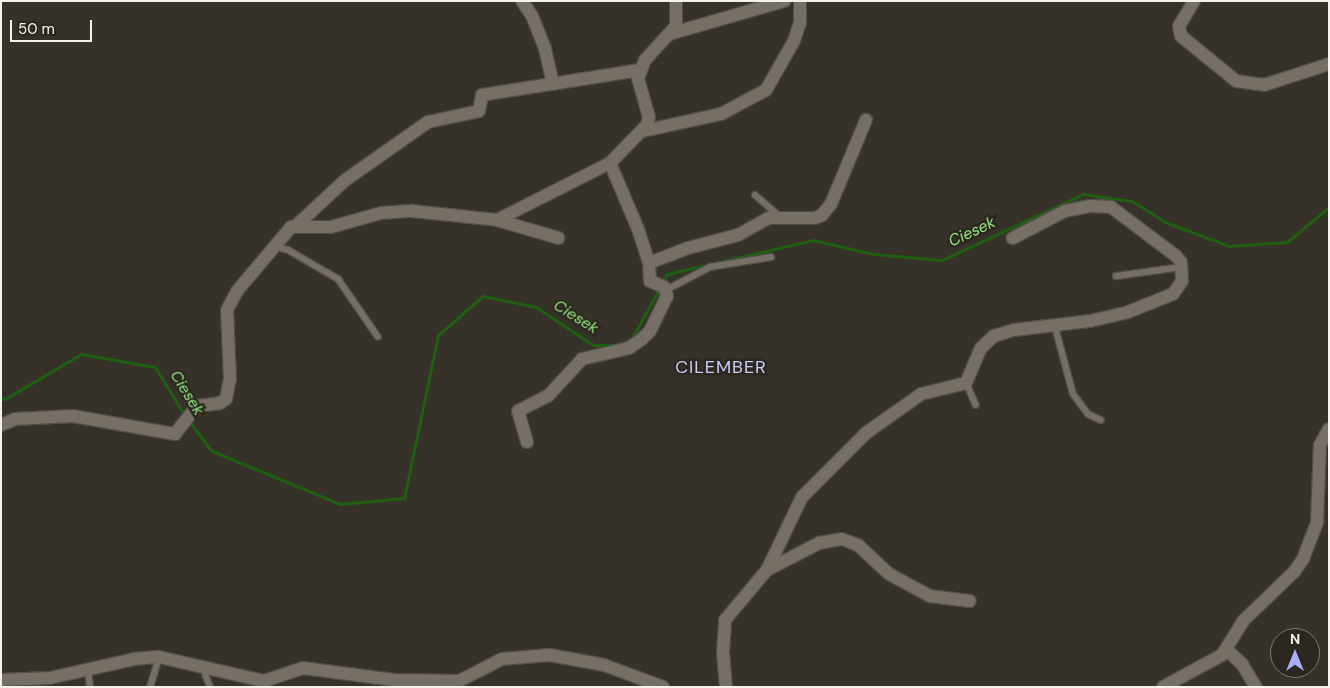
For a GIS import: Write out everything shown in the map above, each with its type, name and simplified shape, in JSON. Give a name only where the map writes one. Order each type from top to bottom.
[{"type":"street","points":[[522,1],[532,16],[545,49],[553,84]]},
{"type":"street","points":[[497,220],[610,163],[642,131],[648,117],[638,87],[640,70],[677,23],[676,1]]},
{"type":"street","points":[[669,34],[784,1]]},
{"type":"street","points":[[642,131],[721,114],[766,90],[794,41],[800,22],[800,1]]},
{"type":"street","points":[[1194,1],[1179,26],[1181,36],[1236,81],[1264,85],[1329,64]]},
{"type":"street","points":[[297,225],[344,181],[428,122],[479,111],[482,95],[640,70]]},
{"type":"street","points":[[649,263],[688,248],[738,235],[766,219],[779,216],[815,218],[829,208],[866,120]]},
{"type":"street","points":[[527,442],[518,411],[548,396],[582,359],[629,348],[642,339],[650,332],[666,300],[649,263],[610,163]]},
{"type":"street","points":[[726,687],[723,652],[725,620],[766,570],[797,505],[845,452],[866,432],[921,394],[966,383],[981,348],[994,336],[1014,330],[1055,327],[1098,319],[1158,301],[1179,287],[1182,267],[1176,256],[1117,211],[1106,206],[1065,211],[1013,238]]},
{"type":"street","points":[[1,424],[14,419],[73,416],[175,434],[191,411],[202,403],[222,403],[228,395],[227,310],[236,291],[272,246],[290,227],[297,225],[331,227],[381,212],[412,211],[497,220],[558,238]]},
{"type":"street","points":[[1163,687],[1197,671],[1226,649],[1243,621],[1294,572],[1307,550],[1318,512],[1320,445],[1329,429]]},
{"type":"street","points":[[766,570],[818,542],[842,539],[858,545],[889,574],[930,596],[970,601]]},
{"type":"street","points":[[1226,649],[1242,664],[1256,687]]},
{"type":"street","points":[[1,680],[49,682],[88,669],[159,657],[264,681],[303,668],[394,680],[459,681],[502,658],[550,654],[604,664],[663,687]]},
{"type":"lane","points":[[755,195],[779,216]]},
{"type":"lane","points":[[272,246],[288,250],[338,279],[378,337]]},
{"type":"lane","points":[[661,287],[710,267],[771,257]]},
{"type":"lane","points":[[1116,276],[1182,267]]},
{"type":"lane","points":[[1055,327],[1073,394],[1088,414],[1100,420]]},
{"type":"lane","points":[[966,383],[976,405]]},
{"type":"lane","points":[[150,687],[159,657]]},
{"type":"lane","points":[[202,666],[210,687]]},
{"type":"lane","points":[[88,669],[90,687]]},
{"type":"waterway","name":"Ciesek","points":[[662,283],[667,274],[813,240],[873,254],[942,260],[1083,194],[1132,201],[1165,222],[1229,246],[1287,242],[1329,207]]},
{"type":"waterway","name":"Ciesek","points":[[631,340],[659,289]]},
{"type":"waterway","name":"Ciesek","points":[[189,421],[212,451],[340,504],[404,498],[438,335],[483,296],[536,307],[593,345],[618,345]]},
{"type":"waterway","name":"Ciesek","points":[[1,398],[5,399],[81,354],[155,367],[185,416]]},
{"type":"district","name":"CILEMBER","points":[[721,367]]}]
